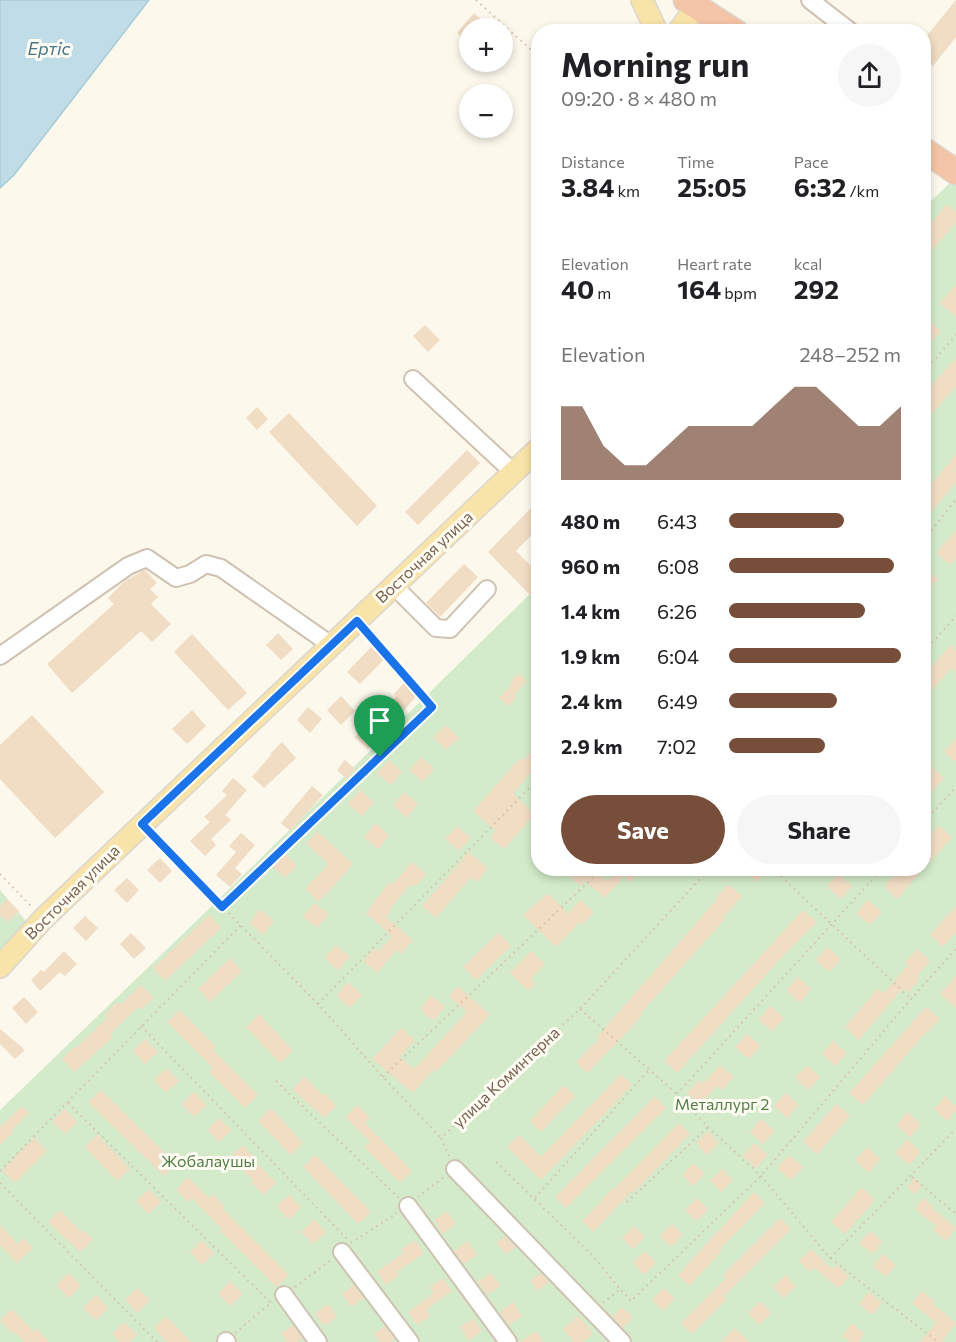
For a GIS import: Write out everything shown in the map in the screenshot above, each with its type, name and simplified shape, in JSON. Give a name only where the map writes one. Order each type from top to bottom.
[{"type":"highway","points":[[702,14],[721,24]]},
{"type":"highway","points":[[931,155],[956,172]]},
{"type":"main road","points":[[642,0],[653,24]]},
{"type":"main road","points":[[689,24],[702,14]]},
{"type":"main road","name":"Восточная улица","points":[[0,967],[43,919],[142,824],[514,473],[531,460]]},
{"type":"street","points":[[812,0],[841,24]]},
{"type":"street","points":[[413,379],[514,473]]},
{"type":"street","points":[[0,656],[128,566],[147,558],[176,578],[190,574],[206,564],[221,568],[331,645]]},
{"type":"street","points":[[394,586],[435,628],[450,629],[487,589]]},
{"type":"street","points":[[455,1169],[622,1342]]},
{"type":"street","points":[[408,1206],[508,1342]]},
{"type":"street","points":[[347,1247],[410,1342]]},
{"type":"street","points":[[278,1299],[318,1342]]},
{"type":"path","points":[[476,0],[531,50]]},
{"type":"path","points":[[931,364],[956,334]]},
{"type":"path","points":[[931,531],[956,499]]},
{"type":"path","points":[[931,644],[956,616]]},
{"type":"path","points":[[222,907],[432,707],[357,621]]},
{"type":"path","points":[[318,1004],[531,786]]},
{"type":"path","points":[[931,814],[956,787]]},
{"type":"path","points":[[142,824],[222,907],[242,924],[441,1137]]},
{"type":"path","points":[[0,874],[43,919]]},
{"type":"path","points":[[383,1077],[595,876]]},
{"type":"path","name":"улица Коминтерна","points":[[455,1169],[441,1137],[580,1009],[703,876]]},
{"type":"path","points":[[781,876],[911,999]]},
{"type":"path","points":[[677,1094],[876,876]]},
{"type":"path","points":[[0,1171],[242,924]]},
{"type":"path","points":[[496,1162],[592,1255],[631,1301],[761,1176],[956,949]]},
{"type":"path","points":[[580,1009],[677,1094],[708,1127],[761,1176],[830,1258],[938,1342]]},
{"type":"path","points":[[141,1026],[347,1247]]},
{"type":"path","points":[[535,1198],[649,1070]]},
{"type":"path","points":[[276,1081],[408,1206]]},
{"type":"path","points":[[67,1102],[278,1299]]},
{"type":"path","points":[[627,1203],[708,1127]]},
{"type":"path","points":[[830,1258],[956,1129]]},
{"type":"path","points":[[912,1176],[956,1214]]},
{"type":"path","points":[[0,1183],[157,1342]]},
{"type":"path","points":[[593,1312],[620,1289]]},
{"type":"green space","name":"Металлург 2","points":[[956,177],[956,1342],[0,1342],[0,1110],[531,593],[531,876],[931,876],[931,201]]},
{"type":"green space","points":[[0,890],[41,939],[0,979]]},
{"type":"water","name":"Ертіс","points":[[0,0],[149,0],[14,175],[0,188]]},
{"type":"building","points":[[956,0],[956,37],[933,66],[931,64],[931,30]]},
{"type":"building","points":[[474,13],[479,18],[470,18]]},
{"type":"building","points":[[947,204],[956,212],[956,222],[931,252],[931,223]]},
{"type":"building","points":[[956,285],[956,317],[940,303]]},
{"type":"building","points":[[931,322],[941,331],[931,343]]},
{"type":"building","points":[[425,325],[440,340],[428,352],[413,336]]},
{"type":"building","points":[[956,358],[956,386],[931,416],[931,386]]},
{"type":"building","points":[[257,407],[268,419],[257,430],[246,418]]},
{"type":"building","points":[[289,413],[377,506],[357,526],[269,432]]},
{"type":"building","points":[[467,450],[480,463],[418,525],[405,512]]},
{"type":"building","points":[[956,454],[956,482],[931,512],[931,484]]},
{"type":"building","points":[[531,508],[531,535],[516,551],[531,566],[531,596],[488,552]]},
{"type":"building","points":[[956,530],[956,558],[950,565],[936,553]]},
{"type":"building","points":[[464,564],[478,577],[440,617],[426,603]]},
{"type":"building","points":[[145,570],[157,583],[150,589],[158,597],[151,604],[171,624],[152,642],[141,631],[72,693],[47,664],[114,604],[108,598],[125,581]]},
{"type":"building","points":[[931,573],[938,579],[931,587]]},
{"type":"building","points":[[278,633],[293,649],[281,660],[266,645]]},
{"type":"building","points":[[192,634],[247,693],[228,710],[174,652]]},
{"type":"building","points":[[376,642],[389,654],[360,684],[347,672]]},
{"type":"building","points":[[951,644],[956,649],[956,672],[951,668],[931,692],[931,668]]},
{"type":"building","points":[[518,673],[527,681],[514,695],[516,697],[508,706],[499,698],[512,684],[510,683]]},
{"type":"building","points":[[406,681],[419,693],[400,715],[403,717],[391,731],[388,728],[368,749],[355,737],[366,724],[370,727]]},
{"type":"building","points":[[341,696],[355,711],[341,725],[327,710]]},
{"type":"building","points":[[308,707],[322,719],[310,733],[297,720]]},
{"type":"building","points":[[192,710],[206,726],[187,744],[172,729]]},
{"type":"building","points":[[32,715],[104,792],[55,838],[0,779],[0,745]]},
{"type":"building","points":[[445,725],[459,737],[447,750],[433,738]]},
{"type":"building","points":[[956,738],[956,762],[944,752]]},
{"type":"building","points":[[282,742],[296,758],[264,788],[252,777]]},
{"type":"building","points":[[531,752],[531,772],[513,794],[531,810],[531,819],[504,849],[490,837],[496,831],[473,811],[520,758],[523,761]]},
{"type":"building","points":[[421,757],[434,769],[423,782],[409,770]]},
{"type":"building","points":[[345,760],[355,769],[347,779],[337,770]]},
{"type":"building","points":[[389,760],[402,772],[391,785],[377,773]]},
{"type":"building","points":[[931,767],[944,778],[931,791]]},
{"type":"building","points":[[233,778],[247,790],[225,815],[231,820],[211,839],[216,845],[205,856],[190,841],[210,822],[204,817],[227,795],[222,791]]},
{"type":"building","points":[[312,786],[323,795],[290,831],[281,823]]},
{"type":"building","points":[[360,790],[374,802],[362,816],[348,804]]},
{"type":"building","points":[[404,792],[418,804],[406,818],[393,805]]},
{"type":"building","points":[[376,823],[389,836],[378,849],[364,837]]},
{"type":"building","points":[[939,825],[952,838],[931,860],[931,834]]},
{"type":"building","points":[[457,826],[471,838],[459,851],[445,839]]},
{"type":"building","points":[[317,831],[353,864],[319,902],[305,889],[329,864],[306,844]]},
{"type":"building","points":[[241,833],[255,845],[235,868],[242,874],[230,887],[216,875],[236,852],[229,846]]},
{"type":"building","points":[[469,852],[488,868],[476,882],[471,877],[436,918],[422,906]]},
{"type":"building","points":[[284,853],[297,865],[286,878],[272,866]]},
{"type":"building","points":[[160,858],[172,871],[160,883],[147,870]]},
{"type":"building","points":[[412,862],[426,874],[415,887],[411,884],[389,910],[391,912],[386,917],[413,940],[401,954],[397,950],[377,973],[363,961],[375,948],[379,951],[392,936],[366,913],[389,882],[392,885]]},
{"type":"building","points":[[569,876],[602,876],[607,881],[612,876],[624,876],[605,898],[585,881],[581,886]]},
{"type":"building","points":[[624,876],[636,876],[630,883]]},
{"type":"building","points":[[751,876],[762,876],[757,882]]},
{"type":"building","points":[[835,876],[841,876],[852,886],[841,899],[827,886]]},
{"type":"building","points":[[893,876],[917,876],[897,899],[884,886]]},
{"type":"building","points":[[127,878],[139,890],[127,903],[114,890]]},
{"type":"building","points":[[728,884],[742,896],[723,918],[725,919],[640,1014],[642,1015],[630,1029],[587,1073],[576,1062],[598,1040],[596,1038]]},
{"type":"building","points":[[548,893],[568,914],[580,900],[594,912],[582,925],[579,923],[556,947],[523,915]]},
{"type":"building","points":[[7,899],[19,911],[8,922],[0,915],[0,906]]},
{"type":"building","points":[[868,900],[882,912],[870,925],[856,913]]},
{"type":"building","points":[[315,903],[329,915],[317,928],[303,916]]},
{"type":"building","points":[[956,906],[956,932],[943,947],[930,935]]},
{"type":"building","points":[[260,909],[274,921],[263,935],[249,923]]},
{"type":"building","points":[[803,910],[817,922],[781,958],[677,1073],[664,1061]]},
{"type":"building","points":[[209,915],[221,928],[165,981],[153,968]]},
{"type":"building","points":[[85,916],[98,928],[86,941],[73,928]]},
{"type":"building","points":[[131,933],[146,948],[134,959],[120,944]]},
{"type":"building","points":[[498,933],[511,946],[476,980],[463,967]]},
{"type":"building","points":[[336,945],[350,957],[338,970],[324,958]]},
{"type":"building","points":[[827,947],[841,959],[829,972],[816,960]]},
{"type":"building","points":[[917,949],[930,961],[917,976],[920,979],[908,993],[903,988],[859,1040],[845,1027],[878,988],[884,993],[908,965],[905,962]]},
{"type":"building","points":[[64,951],[77,964],[65,976],[60,972],[40,991],[31,980],[41,970],[44,972]]},
{"type":"building","points":[[531,951],[545,964],[531,979],[536,984],[528,991],[510,973]]},
{"type":"building","points":[[230,958],[242,971],[210,1002],[198,989]]},
{"type":"building","points":[[956,976],[956,1008],[940,994]]},
{"type":"building","points":[[798,977],[811,989],[800,1003],[786,990]]},
{"type":"building","points":[[348,982],[362,995],[350,1008],[336,996]]},
{"type":"building","points":[[141,985],[154,998],[141,1010],[138,1007],[110,1034],[113,1037],[74,1072],[62,1059],[108,1017],[105,1014],[117,1002],[120,1005]]},
{"type":"building","points":[[458,986],[490,1015],[436,1072],[433,1070],[413,1093],[372,1059],[401,1028],[415,1040],[400,1057],[414,1069],[467,1012],[449,996]]},
{"type":"building","points":[[431,995],[445,1007],[433,1021],[420,1009]]},
{"type":"building","points":[[24,997],[38,1012],[26,1024],[12,1008]]},
{"type":"building","points":[[770,1006],[784,1018],[772,1032],[759,1020]]},
{"type":"building","points":[[926,1007],[940,1019],[863,1105],[849,1093]]},
{"type":"building","points":[[180,1010],[216,1047],[213,1050],[258,1095],[245,1108],[209,1072],[213,1068],[167,1022]]},
{"type":"building","points":[[259,1014],[293,1051],[280,1063],[246,1027]]},
{"type":"building","points":[[0,1029],[25,1050],[15,1059],[0,1044]]},
{"type":"building","points":[[747,1034],[761,1046],[749,1059],[735,1047]]},
{"type":"building","points":[[145,1039],[158,1052],[145,1064],[133,1051]]},
{"type":"building","points":[[833,1041],[847,1053],[835,1066],[822,1054]]},
{"type":"building","points":[[720,1065],[734,1077],[722,1090],[717,1086],[701,1105],[687,1093],[699,1080],[703,1084]]},
{"type":"building","points":[[807,1065],[820,1077],[809,1090],[795,1078]]},
{"type":"building","points":[[166,1068],[179,1081],[166,1093],[154,1080]]},
{"type":"building","points":[[621,1074],[632,1085],[541,1180],[507,1147],[519,1135],[541,1157]]},
{"type":"building","points":[[305,1077],[336,1106],[324,1118],[292,1089]]},
{"type":"building","points":[[564,1085],[575,1096],[541,1132],[530,1121]]},
{"type":"building","points":[[101,1090],[176,1164],[164,1176],[88,1102]]},
{"type":"building","points":[[194,1092],[207,1105],[194,1117],[182,1104]]},
{"type":"building","points":[[785,1093],[799,1105],[787,1118],[774,1106]]},
{"type":"building","points":[[655,1096],[666,1108],[566,1208],[555,1197]]},
{"type":"building","points":[[945,1096],[956,1106],[956,1111],[947,1121],[934,1109]]},
{"type":"building","points":[[836,1104],[850,1116],[817,1154],[803,1142]]},
{"type":"building","points":[[358,1105],[370,1118],[365,1123],[412,1171],[400,1183],[364,1147],[370,1142],[345,1117]]},
{"type":"building","points":[[22,1106],[29,1113],[0,1145],[0,1127]]},
{"type":"building","points":[[271,1108],[303,1143],[291,1155],[258,1121]]},
{"type":"building","points":[[65,1109],[77,1122],[65,1134],[52,1121]]},
{"type":"building","points":[[908,1112],[921,1124],[910,1138],[896,1125]]},
{"type":"building","points":[[219,1118],[232,1130],[219,1142],[207,1130]]},
{"type":"building","points":[[761,1119],[775,1131],[763,1144],[750,1132]]},
{"type":"building","points":[[679,1123],[690,1134],[593,1232],[582,1221]]},
{"type":"building","points":[[708,1131],[719,1143],[707,1155],[696,1143]]},
{"type":"building","points":[[97,1135],[130,1169],[117,1181],[85,1147]]},
{"type":"building","points":[[34,1138],[47,1151],[15,1183],[2,1171]]},
{"type":"building","points":[[907,1139],[921,1152],[909,1165],[895,1153]]},
{"type":"building","points":[[754,1143],[768,1155],[756,1168],[743,1156]]},
{"type":"building","points":[[243,1145],[276,1183],[263,1195],[251,1182],[253,1180],[230,1157]]},
{"type":"building","points":[[867,1147],[880,1159],[869,1173],[855,1160]]},
{"type":"building","points":[[315,1155],[371,1212],[358,1224],[303,1167]]},
{"type":"building","points":[[789,1155],[803,1167],[791,1180],[777,1168]]},
{"type":"building","points":[[694,1163],[705,1174],[693,1186],[682,1175]]},
{"type":"building","points":[[722,1169],[733,1180],[721,1192],[710,1181]]},
{"type":"building","points":[[188,1177],[209,1198],[213,1194],[225,1207],[223,1209],[289,1275],[276,1287],[220,1231],[222,1229],[192,1198],[188,1202],[176,1189]]},
{"type":"building","points":[[915,1178],[922,1185],[914,1194],[907,1187]]},
{"type":"building","points":[[862,1187],[875,1200],[845,1234],[831,1222]]},
{"type":"building","points":[[149,1189],[161,1202],[148,1214],[136,1201]]},
{"type":"building","points":[[754,1192],[765,1203],[720,1249],[722,1251],[689,1286],[678,1275]]},
{"type":"building","points":[[289,1195],[301,1207],[289,1220],[276,1207]]},
{"type":"building","points":[[697,1198],[708,1209],[696,1221],[685,1210]]},
{"type":"building","points":[[923,1198],[956,1228],[946,1241],[933,1230],[936,1226],[915,1209]]},
{"type":"building","points":[[60,1210],[81,1232],[83,1230],[93,1240],[80,1252],[48,1222]]},
{"type":"building","points":[[447,1211],[456,1224],[443,1234],[434,1220]]},
{"type":"building","points":[[780,1218],[791,1229],[724,1296],[727,1299],[692,1334],[681,1323],[726,1278],[723,1275]]},
{"type":"building","points":[[314,1219],[326,1232],[314,1244],[301,1232]]},
{"type":"building","points":[[672,1224],[683,1235],[671,1247],[660,1236]]},
{"type":"building","points":[[0,1225],[18,1244],[24,1238],[33,1248],[17,1263],[0,1245]]},
{"type":"building","points":[[634,1226],[645,1237],[633,1249],[622,1238]]},
{"type":"building","points":[[870,1231],[883,1242],[873,1254],[859,1243]]},
{"type":"building","points":[[505,1236],[515,1247],[506,1254],[496,1243]]},
{"type":"building","points":[[202,1240],[214,1253],[202,1265],[190,1252]]},
{"type":"building","points":[[415,1240],[424,1253],[397,1272],[399,1275],[386,1285],[377,1272],[403,1253],[401,1249]]},
{"type":"building","points":[[468,1241],[477,1255],[464,1264],[454,1251]]},
{"type":"building","points":[[811,1249],[832,1269],[836,1265],[849,1276],[839,1288],[814,1268],[810,1272],[799,1261]]},
{"type":"building","points":[[645,1251],[656,1263],[644,1275],[633,1263]]},
{"type":"building","points":[[883,1254],[896,1265],[886,1277],[873,1266]]},
{"type":"building","points":[[69,1273],[81,1286],[69,1298],[56,1285]]},
{"type":"building","points":[[491,1273],[500,1286],[487,1295],[478,1282]]},
{"type":"building","points":[[540,1273],[549,1282],[538,1291],[530,1281]]},
{"type":"building","points":[[785,1275],[796,1286],[784,1298],[773,1287]]},
{"type":"building","points":[[443,1278],[452,1291],[426,1310],[430,1316],[417,1325],[408,1312],[434,1293],[430,1287]]},
{"type":"building","points":[[230,1281],[243,1294],[230,1306],[218,1294]]},
{"type":"building","points":[[354,1285],[364,1298],[351,1307],[342,1294]]},
{"type":"building","points":[[137,1288],[150,1300],[137,1313],[125,1300]]},
{"type":"building","points":[[664,1288],[675,1299],[663,1311],[652,1300]]},
{"type":"building","points":[[922,1291],[935,1302],[933,1304],[956,1323],[942,1342],[920,1342],[936,1323],[912,1303]]},
{"type":"building","points":[[869,1292],[882,1303],[872,1315],[859,1304]]},
{"type":"building","points":[[96,1295],[108,1308],[96,1320],[83,1308]]},
{"type":"building","points":[[760,1301],[771,1313],[759,1325],[748,1313]]},
{"type":"building","points":[[513,1302],[522,1316],[509,1325],[500,1312]]},
{"type":"building","points":[[328,1304],[337,1317],[324,1326],[315,1313]]},
{"type":"building","points":[[622,1307],[633,1318],[623,1328],[613,1317]]},
{"type":"building","points":[[12,1309],[33,1331],[36,1328],[49,1342],[25,1342],[14,1331],[12,1334],[0,1320]]},
{"type":"building","points":[[166,1316],[191,1342],[167,1342],[154,1328]]},
{"type":"building","points":[[578,1316],[593,1333],[583,1342],[574,1342],[563,1329]]},
{"type":"building","points":[[473,1318],[482,1331],[469,1341],[460,1327]]},
{"type":"building","points":[[124,1322],[137,1335],[129,1342],[120,1342],[112,1334]]},
{"type":"building","points":[[852,1323],[865,1334],[858,1342],[850,1342],[842,1336]]},
{"type":"building","points":[[293,1325],[302,1338],[297,1342],[287,1342],[281,1334]]},
{"type":"building","points":[[385,1326],[395,1339],[390,1342],[380,1342],[374,1334]]},
{"type":"building","points":[[735,1328],[749,1342],[721,1342]]},
{"type":"building","points":[[536,1331],[544,1342],[520,1342]]},
{"type":"route","points":[[357,621],[432,707],[380,757],[222,907],[142,824],[357,621]]},
{"type":"park label","name":"Жобалаушы","points":[[208,1161]]}]
